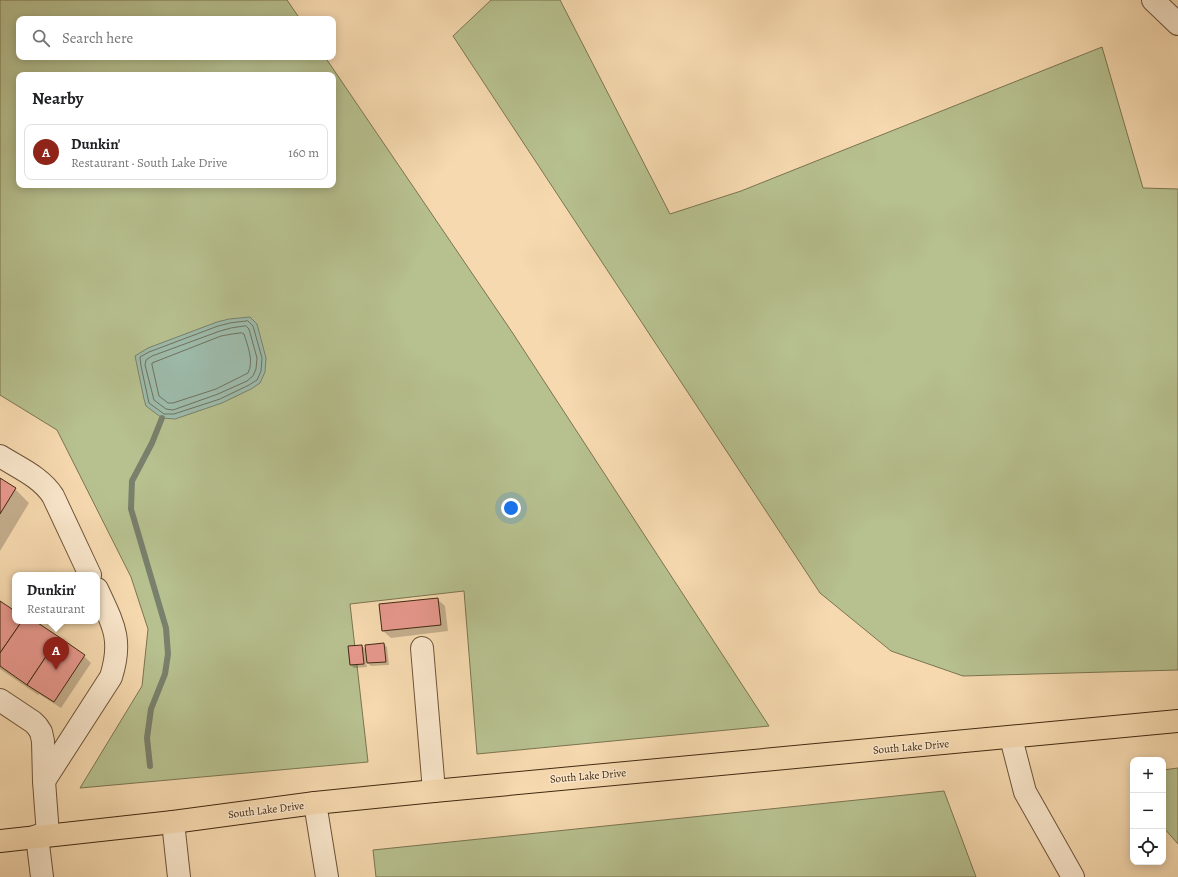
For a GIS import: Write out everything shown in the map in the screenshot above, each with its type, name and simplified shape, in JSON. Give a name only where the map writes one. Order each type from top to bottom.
[{"type":"main road","name":"South Lake Drive","points":[[0,841],[172,822],[315,803],[1178,721]]},
{"type":"street","points":[[1153,0],[1178,24]]},
{"type":"street","points":[[0,456],[42,481],[48,488],[89,572]]},
{"type":"street","points":[[44,781],[111,677],[115,664],[117,649],[116,634],[112,621],[100,596]]},
{"type":"street","points":[[422,648],[434,791]]},
{"type":"street","points":[[0,700],[34,722],[41,732],[43,741],[44,781],[42,877]]},
{"type":"street","points":[[1011,738],[1025,792],[1073,877]]},
{"type":"street","points":[[315,803],[327,877]]},
{"type":"street","points":[[172,822],[179,877]]},
{"type":"green space","points":[[0,0],[287,0],[298,16],[16,16],[16,60],[327,60],[335,72],[16,72],[16,188],[336,188],[336,73],[512,332],[769,726],[477,754],[464,591],[350,604],[368,762],[80,788],[142,686],[148,629],[131,577],[57,430],[0,395]]},
{"type":"green space","points":[[491,0],[560,0],[670,214],[741,191],[1102,47],[1143,188],[1178,189],[1178,670],[963,676],[891,651],[820,593],[453,36]]},
{"type":"green space","points":[[1178,768],[1178,844],[1166,830],[1166,770]]},
{"type":"green space","points":[[944,791],[976,877],[376,877],[373,850]]},
{"type":"water","points":[[250,317],[257,324],[266,358],[265,372],[260,383],[222,403],[175,419],[162,418],[146,406],[135,356],[148,348],[217,322]]},
{"type":"building","points":[[0,478],[16,488],[0,514]]},
{"type":"building","points":[[438,598],[441,625],[382,631],[379,604]]},
{"type":"building","points":[[0,601],[12,609],[12,624],[20,624],[0,653]]},
{"type":"building","points":[[20,624],[40,624],[59,637],[27,685],[0,666],[0,653]]},
{"type":"building","points":[[59,637],[85,655],[54,702],[27,685]]},
{"type":"building","points":[[384,643],[386,662],[367,663],[365,645]]},
{"type":"building","points":[[362,645],[364,664],[350,665],[348,646]]},
{"type":"waterway","points":[[150,766],[147,738],[151,709],[165,674],[168,654],[166,628],[131,509],[132,481],[152,443],[162,418]]},
{"type":"place","name":"Dunkin'","points":[[56,670]]}]
